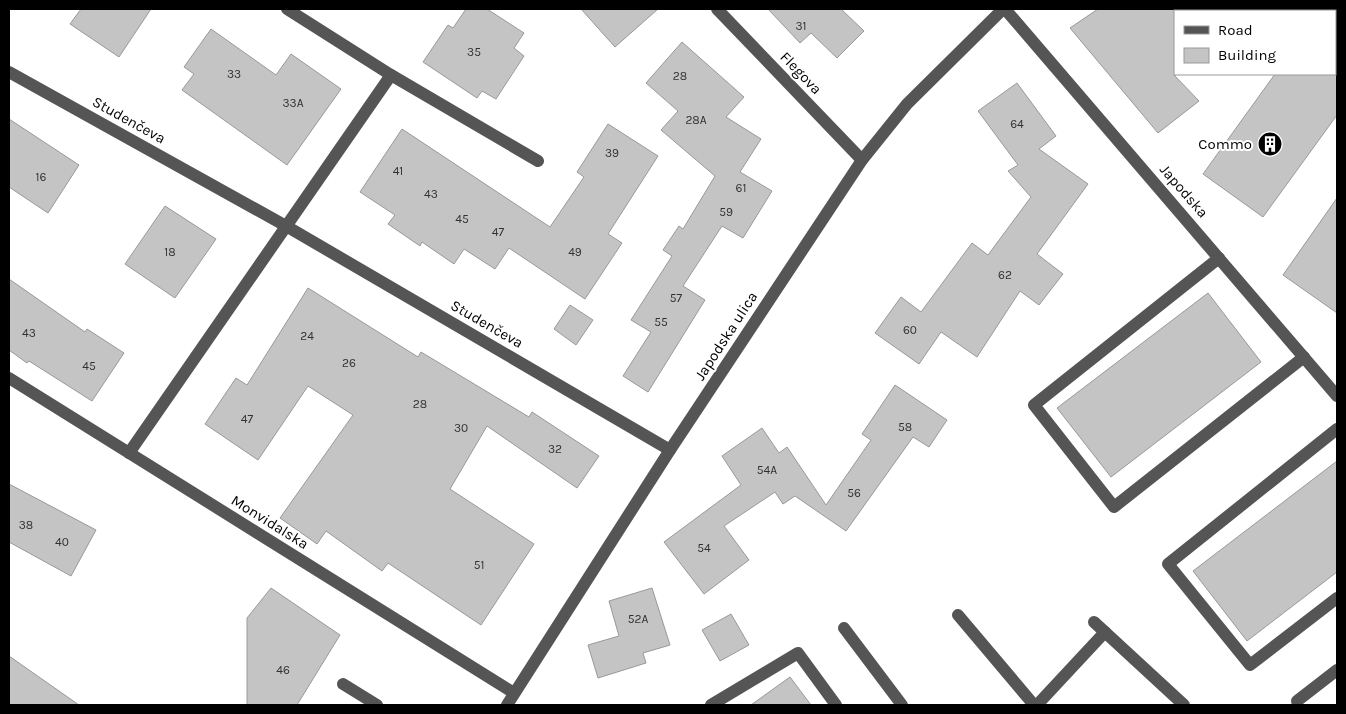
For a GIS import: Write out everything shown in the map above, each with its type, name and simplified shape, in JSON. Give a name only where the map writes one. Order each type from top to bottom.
[{"type":"street","points":[[286,9],[391,76],[538,161]]},
{"type":"street","name":"Flegova","points":[[717,9],[862,160]]},
{"type":"street","name":"Japodska ulica","points":[[506,705],[670,450],[862,160],[907,104],[1004,9]]},
{"type":"street","name":"Japodska","points":[[1004,9],[1337,396]]},
{"type":"street","name":"Studenčeva","points":[[9,72],[286,226],[670,450]]},
{"type":"street","points":[[129,453],[391,76]]},
{"type":"street","points":[[1219,258],[1034,405],[1114,508],[1304,357]]},
{"type":"street","name":"Monvidalska","points":[[9,378],[514,694]]},
{"type":"street","points":[[1337,429],[1168,564],[1250,665],[1337,598]]},
{"type":"street","points":[[958,615],[1035,705],[1105,632]]},
{"type":"street","points":[[1094,622],[1184,705]]},
{"type":"street","points":[[844,628],[902,705]]},
{"type":"street","points":[[711,705],[798,653],[836,705]]},
{"type":"street","points":[[1297,701],[1337,670]]},
{"type":"street","points":[[343,684],[377,705]]},
{"type":"building","points":[[81,9],[151,9],[119,57],[70,24]]},
{"type":"building","points":[[466,9],[487,9],[524,33],[514,48],[524,56],[496,99],[482,91],[477,98],[423,62],[448,25],[453,28]]},
{"type":"building","points":[[581,9],[658,9],[615,47]]},
{"type":"building","points":[[768,9],[841,9],[864,31],[837,58],[811,33],[800,43]]},
{"type":"building","points":[[1098,9],[1175,9],[1174,75],[1199,101],[1158,133],[1070,28]]},
{"type":"building","points":[[211,29],[276,75],[291,54],[341,89],[287,165],[182,90],[194,74],[184,67]]},
{"type":"building","points":[[682,42],[744,97],[726,117],[761,139],[740,172],[772,191],[743,238],[722,226],[683,286],[705,300],[648,392],[623,376],[651,332],[631,320],[672,256],[663,250],[679,226],[683,229],[715,176],[661,130],[678,111],[646,83]]},
{"type":"building","name":"Commo","points":[[1337,74],[1337,115],[1263,217],[1203,174],[1274,75]]},
{"type":"building","points":[[1017,83],[1056,136],[1039,149],[1088,184],[1037,254],[1063,274],[1039,305],[1020,291],[977,357],[941,332],[919,364],[875,333],[901,297],[921,312],[972,243],[988,255],[1031,197],[1008,171],[1018,165],[978,111]]},
{"type":"building","points":[[9,119],[79,165],[48,213],[9,187]]},
{"type":"building","points":[[608,124],[658,156],[608,234],[622,243],[585,299],[509,248],[495,269],[464,249],[454,264],[422,242],[420,246],[388,224],[395,215],[360,192],[402,129],[550,227],[584,177],[577,172]]},
{"type":"building","points":[[1337,198],[1337,313],[1283,275]]},
{"type":"building","points":[[165,206],[216,239],[175,298],[125,264]]},
{"type":"building","points":[[9,279],[85,332],[87,329],[124,353],[92,401],[29,361],[27,363],[9,350]]},
{"type":"building","points":[[308,288],[418,357],[421,352],[529,417],[532,412],[599,456],[577,488],[487,426],[450,489],[534,544],[481,625],[388,563],[382,571],[326,531],[317,544],[280,518],[353,415],[308,386],[258,460],[205,424],[236,378],[247,385]]},
{"type":"building","points":[[1208,293],[1261,362],[1111,477],[1057,408]]},
{"type":"building","points":[[570,305],[593,320],[576,345],[554,329]]},
{"type":"building","points":[[895,385],[947,420],[929,447],[913,437],[846,531],[795,496],[783,504],[775,492],[724,526],[749,560],[704,594],[664,542],[741,485],[722,456],[762,428],[779,453],[787,447],[826,505],[871,440],[862,434]]},
{"type":"building","points":[[1337,461],[1337,572],[1247,641],[1193,571]]},
{"type":"building","points":[[9,484],[96,530],[71,576],[9,542]]},
{"type":"building","points":[[271,588],[340,635],[297,705],[247,705],[247,618]]},
{"type":"building","points":[[652,588],[670,645],[643,653],[646,663],[598,678],[588,645],[619,636],[609,601]]},
{"type":"building","points":[[731,614],[749,645],[720,661],[702,630]]},
{"type":"building","points":[[9,656],[79,705],[9,705]]},
{"type":"building","points":[[790,677],[811,705],[751,705]]},
{"type":"place","name":"Commo","points":[[1270,144]]}]
